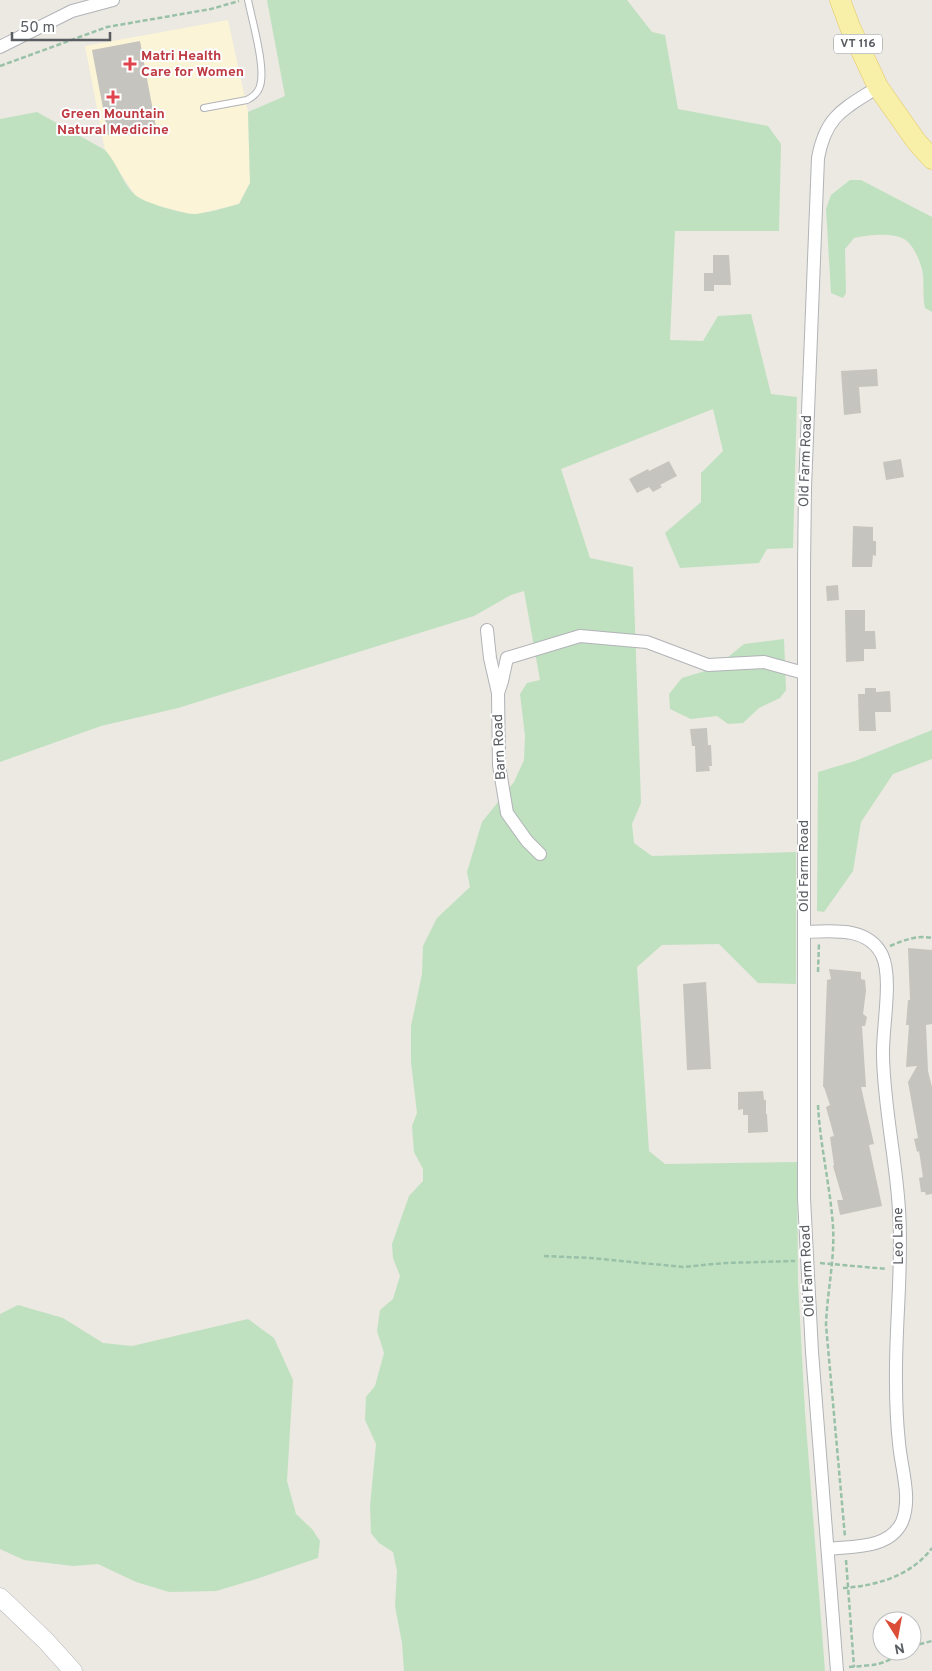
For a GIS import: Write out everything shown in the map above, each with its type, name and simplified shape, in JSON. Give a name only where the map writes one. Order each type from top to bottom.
[{"type":"main road","name":"VT 116","points":[[840,0],[850,27],[878,87],[916,142],[932,159]]},
{"type":"main road","points":[[0,1597],[46,1641],[73,1671]]},
{"type":"street","points":[[0,47],[72,11],[113,0]]},
{"type":"street","name":"Old Farm Road","points":[[838,1671],[812,1352],[804,1178],[805,488],[818,158],[823,137],[833,118],[843,109],[878,87]]},
{"type":"street","name":"Barn Road","points":[[487,630],[490,658],[498,693],[499,765],[507,813],[527,841],[540,854]]},
{"type":"street","points":[[498,693],[507,658],[580,636],[647,642],[708,665],[764,662],[804,673]]},
{"type":"street","name":"Leo Lane","points":[[804,932],[843,932],[861,935],[877,947],[882,955],[887,973],[883,1028],[883,1071],[899,1209],[896,1383],[898,1437],[906,1502],[905,1513],[896,1531],[879,1542],[828,1548]]},
{"type":"lane","points":[[204,108],[247,100],[253,97],[260,86],[261,67],[248,0]]},
{"type":"path","points":[[0,66],[107,27],[211,9],[241,0]]},
{"type":"path","points":[[889,946],[905,939],[918,937],[932,938]]},
{"type":"path","points":[[818,980],[819,941]]},
{"type":"path","points":[[818,1102],[833,1226],[833,1265],[827,1302],[827,1357],[846,1547],[854,1666],[882,1664],[890,1661]]},
{"type":"path","points":[[544,1256],[591,1258],[683,1267],[725,1263],[807,1261],[833,1265],[893,1269]]},
{"type":"path","points":[[831,1589],[849,1588],[896,1577],[912,1568],[932,1548]]},
{"type":"shaded area","points":[[228,20],[248,112],[250,183],[239,204],[193,215],[148,203],[135,195],[105,150],[85,46]]},
{"type":"green space","points":[[267,0],[627,0],[652,32],[665,35],[678,109],[768,126],[781,144],[779,231],[675,231],[670,340],[703,341],[718,316],[751,314],[771,394],[797,397],[793,548],[767,549],[759,563],[680,568],[665,533],[701,502],[701,473],[723,451],[713,409],[561,469],[590,558],[633,567],[641,803],[632,824],[634,843],[652,856],[796,852],[796,984],[758,983],[719,944],[662,945],[637,967],[649,1151],[665,1164],[797,1162],[798,1282],[805,1412],[825,1671],[404,1671],[402,1643],[395,1606],[397,1571],[393,1552],[379,1543],[371,1533],[370,1506],[376,1444],[365,1420],[366,1397],[375,1386],[384,1353],[377,1331],[380,1310],[393,1299],[400,1276],[393,1258],[392,1244],[409,1196],[423,1181],[423,1169],[414,1152],[412,1126],[417,1113],[411,1062],[411,1026],[422,974],[423,946],[437,918],[470,887],[467,872],[482,822],[514,782],[524,760],[525,736],[520,694],[527,683],[540,680],[524,591],[511,595],[474,616],[178,708],[101,726],[0,762],[0,119],[37,112],[105,150],[135,195],[154,204],[194,214],[210,212],[239,204],[250,183],[248,112],[285,96]]},
{"type":"green space","points":[[850,180],[861,180],[932,217],[932,312],[925,308],[923,274],[915,252],[907,241],[893,235],[872,235],[854,238],[845,249],[846,293],[843,298],[831,293],[826,209],[831,195]]},
{"type":"green space","points":[[784,639],[786,690],[780,698],[759,708],[743,723],[728,724],[717,716],[691,719],[670,709],[669,694],[682,678],[715,668],[744,644]]},
{"type":"green space","points":[[932,730],[932,759],[893,774],[861,822],[853,871],[824,912],[817,911],[818,772],[855,761]]},
{"type":"green space","points":[[18,1305],[63,1318],[103,1343],[132,1346],[248,1319],[274,1338],[293,1380],[287,1481],[296,1514],[312,1529],[320,1541],[318,1558],[216,1591],[169,1592],[136,1582],[98,1564],[73,1566],[24,1560],[0,1549],[0,1314]]},
{"type":"building","points":[[140,41],[156,127],[108,135],[92,50]]},
{"type":"building","points":[[713,255],[729,255],[731,285],[714,285],[714,291],[704,291],[704,273],[713,273]]},
{"type":"building","points":[[877,369],[878,386],[859,387],[861,413],[844,415],[841,371]]},
{"type":"building","points":[[901,459],[904,477],[886,480],[883,462]]},
{"type":"building","points":[[669,461],[677,476],[660,485],[662,487],[653,492],[649,487],[637,493],[629,479]]},
{"type":"building","points":[[853,526],[873,527],[873,541],[876,541],[876,556],[873,555],[872,567],[852,567]]},
{"type":"building","points":[[838,585],[839,600],[827,601],[826,586]]},
{"type":"building","points":[[845,610],[865,610],[865,631],[875,631],[876,649],[864,649],[864,661],[846,662]]},
{"type":"building","points":[[865,688],[876,688],[876,692],[890,691],[891,712],[875,712],[876,731],[859,731],[858,694],[865,694]]},
{"type":"building","points":[[707,728],[708,745],[711,745],[712,766],[709,766],[710,771],[696,772],[695,746],[692,746],[690,729]]},
{"type":"building","points":[[908,948],[932,950],[932,1024],[926,1025],[928,1071],[932,1087],[932,1194],[926,1195],[925,1192],[921,1192],[919,1178],[923,1177],[919,1151],[917,1152],[914,1139],[918,1138],[908,1082],[917,1066],[906,1067],[909,1025],[906,1025],[908,1000],[910,1000]]},
{"type":"building","points":[[829,969],[861,972],[861,979],[865,980],[866,991],[863,1014],[867,1017],[865,1026],[862,1026],[866,1087],[861,1087],[874,1144],[869,1145],[882,1206],[840,1215],[837,1200],[843,1200],[833,1166],[830,1137],[834,1136],[826,1107],[830,1105],[823,1087],[827,980],[831,979]]},
{"type":"building","points":[[706,982],[711,1069],[687,1070],[683,984]]},
{"type":"building","points":[[763,1091],[764,1100],[766,1100],[768,1132],[748,1133],[748,1115],[743,1115],[743,1109],[738,1110],[738,1092]]},
{"type":"place","name":"Matri Health Care for Women","points":[[130,64]]},
{"type":"place","name":"Green Mountain Natural Medicine","points":[[113,97]]}]
